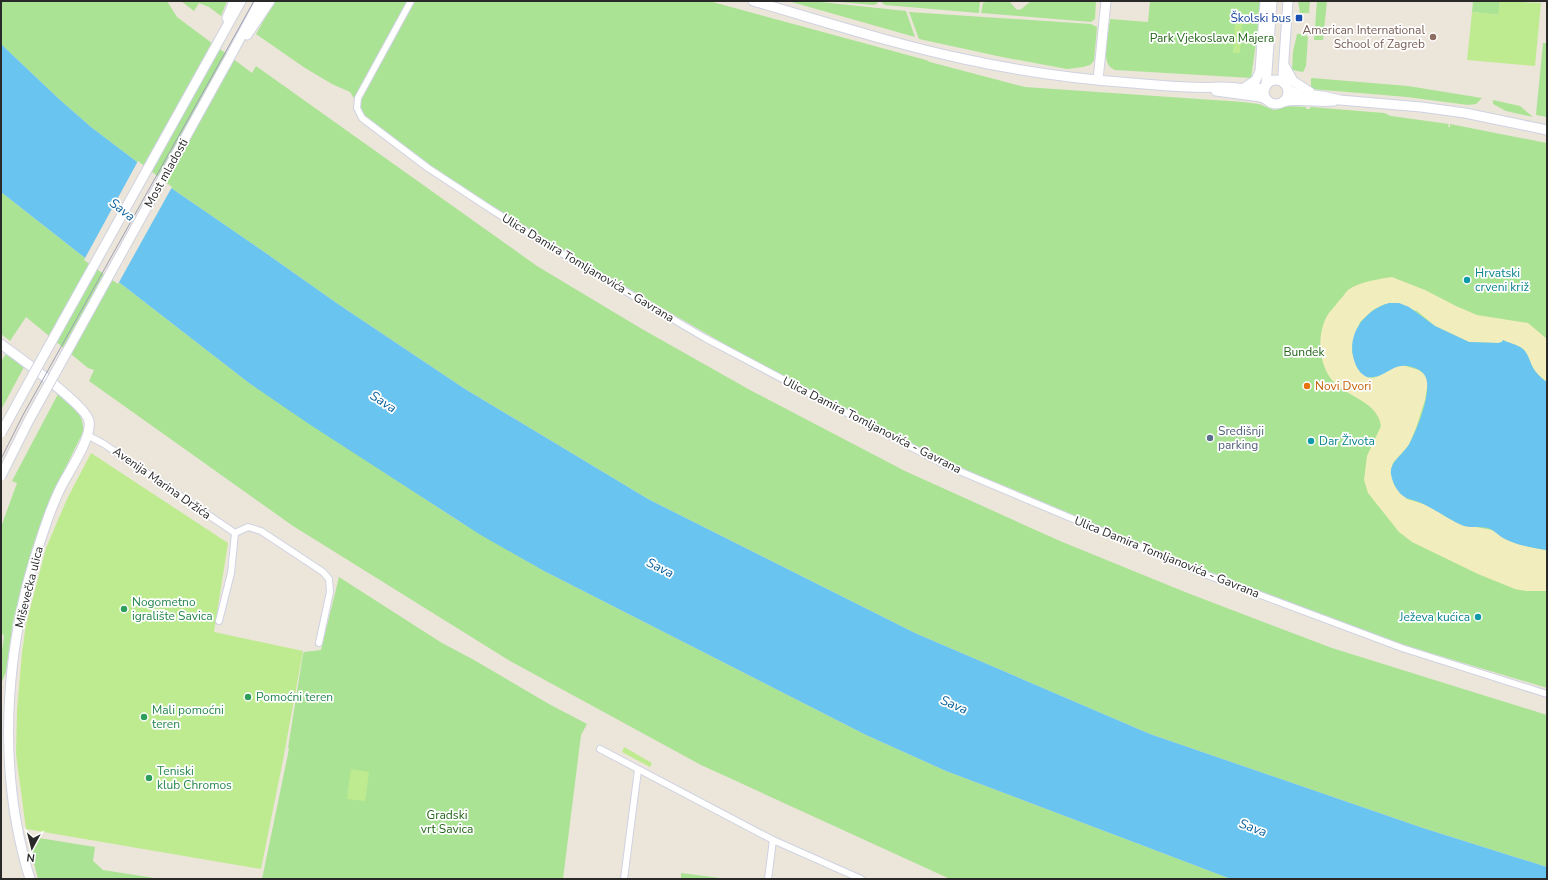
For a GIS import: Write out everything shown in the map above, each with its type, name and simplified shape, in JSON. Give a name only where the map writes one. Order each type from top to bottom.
[{"type":"street","points":[[228,22],[234,1]]},
{"type":"street","points":[[228,22],[241,1]]},
{"type":"street","points":[[244,35],[260,1]]},
{"type":"street","points":[[244,35],[270,1]]},
{"type":"street","name":"Ulica Damira Tomljanovića - Gavrana","points":[[411,1],[358,98],[357,108],[362,118],[428,168],[574,261],[705,338],[945,465],[1206,574],[1402,648],[1547,694]]},
{"type":"street","points":[[754,1],[877,37],[964,59],[1021,69],[1098,80],[1204,88],[1222,87],[1259,89],[1275,80],[1296,93],[1317,95],[1340,100],[1446,110],[1506,120],[1547,130]]},
{"type":"street","points":[[1098,80],[1106,1]]},
{"type":"street","points":[[1244,88],[1256,80],[1260,71],[1265,1]]},
{"type":"street","points":[[1267,100],[1264,93],[1272,1]]},
{"type":"street","points":[[1283,102],[1288,95],[1282,76],[1288,1]]},
{"type":"street","name":"Most mladosti","points":[[1,433],[228,22]]},
{"type":"street","name":"Most mladosti","points":[[1,476],[28,420],[230,57],[244,35]]},
{"type":"street","points":[[1283,63],[1287,73],[1296,85],[1317,95]]},
{"type":"street","points":[[1204,88],[1224,93],[1261,98],[1273,104],[1291,101],[1325,102],[1340,100]]},
{"type":"street","points":[[2,345],[75,402],[83,410],[88,420],[87,435]]},
{"type":"street","name":"Avenija Marina Držića","points":[[87,435],[104,444],[235,533]]},
{"type":"street","name":"Miševečka ulica","points":[[30,879],[17,821],[10,762],[9,713],[14,655],[24,598],[42,537],[60,489],[87,435]]},
{"type":"street","points":[[219,621],[231,573],[235,533],[248,527],[260,530],[323,572],[329,579],[330,592],[319,643]]},
{"type":"street","points":[[600,749],[773,840],[861,879]]},
{"type":"street","points":[[624,879],[638,770]]},
{"type":"street","points":[[768,879],[773,840]]},
{"type":"green space","points":[[1,1],[167,1],[177,17],[252,73],[256,66],[537,266],[642,329],[750,390],[905,471],[1060,541],[1185,592],[1332,648],[1547,715],[1547,867],[1423,828],[1150,734],[915,633],[648,499],[465,389],[338,304],[174,190],[91,127],[1,44]]},
{"type":"green space","points":[[181,1],[227,1],[221,16],[209,7],[199,3],[194,11]]},
{"type":"green space","name":"Bundek","points":[[275,1],[709,1],[1025,87],[1243,102],[1259,104],[1274,110],[1288,106],[1306,107],[1306,109],[1311,107],[1384,113],[1391,116],[1449,124],[1448,127],[1450,127],[1450,124],[1547,143],[1547,688],[1397,643],[1203,572],[1188,564],[1005,486],[955,467],[752,360],[491,207],[424,162],[368,120],[350,92],[332,84],[305,68],[256,34]]},
{"type":"green space","points":[[788,1],[811,1],[906,11],[915,37]]},
{"type":"green space","points":[[829,1],[878,1],[877,4],[873,5]]},
{"type":"green space","points":[[883,1],[980,1],[979,13],[885,5],[882,3]]},
{"type":"green space","points":[[989,1],[1009,1],[1017,10],[1020,10],[1031,1],[1096,1],[1095,19],[1091,22],[981,13],[983,3]]},
{"type":"green space","name":"Park Vjekoslava Majera","points":[[1150,1],[1262,1],[1251,78],[1115,70],[1109,66],[1106,55],[1110,19],[1148,22]]},
{"type":"green space","points":[[1298,1],[1310,1],[1309,13],[1300,13]]},
{"type":"green space","points":[[1317,1],[1327,1],[1323,40],[1314,40]]},
{"type":"green space","points":[[1473,1],[1500,1],[1499,15],[1472,12]]},
{"type":"green space","points":[[1500,1],[1541,3],[1535,66],[1467,60],[1472,12],[1498,15]]},
{"type":"green space","points":[[909,12],[1091,24],[1097,27],[1094,61],[1090,65],[1067,69],[919,39]]},
{"type":"green space","points":[[1235,23],[1242,23],[1240,53],[1233,53]]},
{"type":"green space","points":[[1297,34],[1303,34],[1308,37],[1306,66],[1303,72],[1292,70],[1293,52]]},
{"type":"green space","points":[[1543,43],[1547,43],[1547,117],[1536,115]]},
{"type":"green space","points":[[1312,78],[1408,86],[1482,98],[1476,104],[1468,105],[1407,97],[1311,89]]},
{"type":"green space","points":[[1493,100],[1520,106],[1533,117],[1506,111],[1493,104]]},
{"type":"green space","points":[[1,192],[249,383],[457,520],[544,571],[866,735],[946,771],[1231,879],[950,879],[701,765],[510,661],[293,526],[89,381],[94,370],[88,368],[26,317],[10,341],[1,334]]},
{"type":"green space","points":[[6,354],[24,367],[1,410],[1,361]]},
{"type":"green space","points":[[58,394],[76,410],[82,420],[83,432],[59,481],[32,549],[13,621],[6,672],[1,684],[1,657],[4,636],[1,632],[1,527],[17,483],[12,481]]},
{"type":"green space","name":"Nogometno igralište Savica","points":[[91,453],[228,543],[214,632],[303,651],[261,869],[26,829],[16,754],[17,710],[26,624],[46,548],[67,499]]},
{"type":"green space","name":"Gradski vrt Savica","points":[[339,577],[442,643],[587,724],[581,735],[563,879],[262,879],[288,754],[303,654],[304,652],[321,650]]},
{"type":"green space","points":[[624,747],[652,763],[650,767],[622,752]]},
{"type":"green space","points":[[351,769],[369,772],[365,801],[347,799]]},
{"type":"green space","points":[[27,836],[95,847],[93,861],[103,870],[161,879],[38,879]]},
{"type":"green space","points":[[681,873],[728,879],[681,879]]},
{"type":"sand","points":[[1392,277],[1425,290],[1477,315],[1528,323],[1547,339],[1547,382],[1536,373],[1526,353],[1518,346],[1503,340],[1502,342],[1498,343],[1469,342],[1435,326],[1417,311],[1385,304],[1373,310],[1360,322],[1353,343],[1352,352],[1358,368],[1367,377],[1373,378],[1402,365],[1419,370],[1424,374],[1428,381],[1425,400],[1409,445],[1393,463],[1391,470],[1394,484],[1407,499],[1427,505],[1446,516],[1476,527],[1492,530],[1511,541],[1529,547],[1547,550],[1547,591],[1526,591],[1515,589],[1478,574],[1412,542],[1399,532],[1368,493],[1364,480],[1367,456],[1381,426],[1379,418],[1368,405],[1345,391],[1332,380],[1324,365],[1320,348],[1320,340],[1327,316],[1348,290],[1363,283]]},
{"type":"water","name":"Sava","points":[[1,44],[91,127],[174,190],[338,304],[465,389],[648,499],[915,633],[1150,734],[1423,828],[1547,867],[1547,879],[1231,879],[946,771],[866,735],[544,571],[479,534],[309,424],[249,383],[1,192]]},
{"type":"water","name":"Bundek","points":[[1389,303],[1399,303],[1409,307],[1435,326],[1469,342],[1498,343],[1502,342],[1503,340],[1518,346],[1526,353],[1536,373],[1547,382],[1547,550],[1513,543],[1488,528],[1464,526],[1422,504],[1405,497],[1396,488],[1392,480],[1392,466],[1408,446],[1416,431],[1426,398],[1426,379],[1423,373],[1419,370],[1413,367],[1405,366],[1399,366],[1379,376],[1367,377],[1357,368],[1352,350],[1355,332],[1365,317],[1380,306]]},
{"type":"pier","points":[[138,161],[172,187],[118,284],[84,260]]},
{"type":"tram line","points":[[1,459],[23,415],[254,1]]},
{"type":"place","name":"Školski bus","points":[[1299,18]]},
{"type":"place","name":"American International School of Zagreb","points":[[1433,37]]},
{"type":"place","name":"Hrvatski crveni križ","points":[[1467,280]]},
{"type":"place","name":"Novi Dvori","points":[[1307,386]]},
{"type":"place","name":"Središnji parking","points":[[1210,438]]},
{"type":"place","name":"Dar Života","points":[[1311,441]]},
{"type":"place","name":"Nogometno igralište Savica","points":[[124,609]]},
{"type":"place","name":"Ježeva kućica","points":[[1478,617]]},
{"type":"place","name":"Pomoćni teren","points":[[248,697]]},
{"type":"place","name":"Mali pomoćni teren","points":[[144,717]]},
{"type":"place","name":"Teniski klub Chromos","points":[[149,778]]}]
